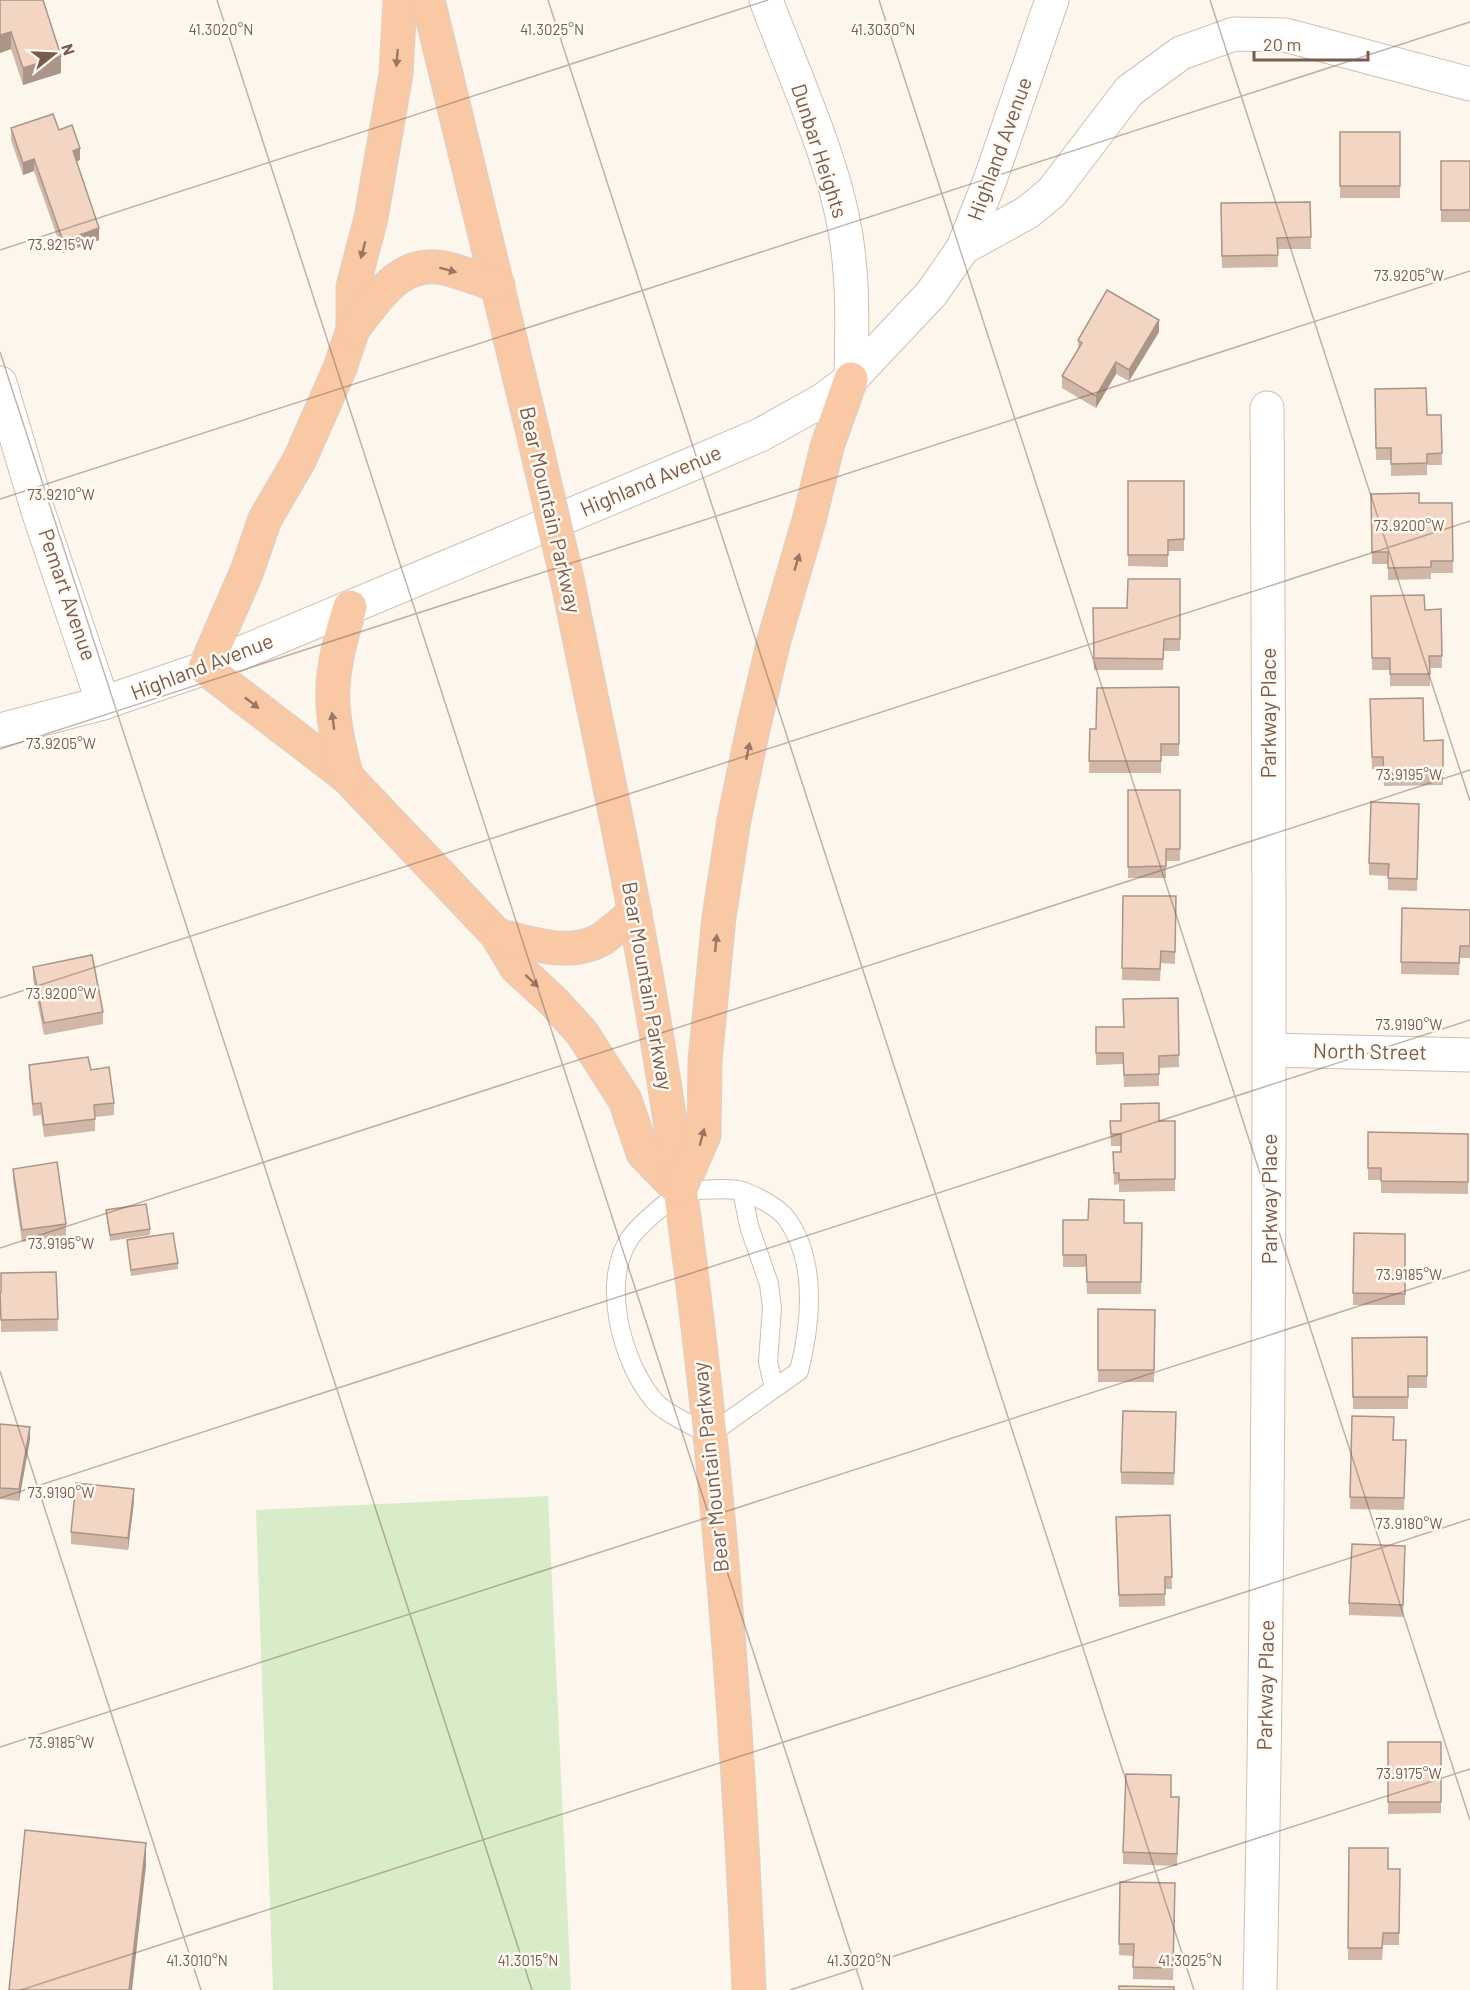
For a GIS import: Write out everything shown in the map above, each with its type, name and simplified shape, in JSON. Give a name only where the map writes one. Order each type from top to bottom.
[{"type":"highway","points":[[400,0],[394,86],[371,218],[353,286],[353,329],[340,368],[300,459],[265,519],[247,571],[205,668],[347,777],[496,935],[516,967],[554,1002],[582,1033],[625,1100],[644,1153],[680,1191],[704,1135],[705,1061],[719,917],[734,820],[753,729],[774,640],[810,517],[827,447],[851,379]]},
{"type":"highway","name":"Bear Mountain Parkway","points":[[428,0],[568,583],[635,912],[680,1191],[709,1435],[731,1679],[749,1990]]},
{"type":"highway","points":[[353,329],[385,289],[400,275],[413,269],[445,268],[498,285]]},
{"type":"highway","points":[[347,777],[332,717],[331,695],[339,642],[350,607]]},
{"type":"highway","points":[[496,935],[542,946],[582,946],[601,939],[635,912]]},
{"type":"street","name":"Dunbar Heights","points":[[766,0],[828,164],[843,219],[852,279],[851,379]]},
{"type":"street","name":"Highland Avenue","points":[[0,730],[104,703],[205,668],[760,435],[823,400],[851,379],[932,293],[963,248],[990,180],[1053,0]]},
{"type":"street","points":[[963,248],[1028,212],[1052,192],[1130,91],[1181,52],[1234,34],[1285,35],[1470,84]]},
{"type":"street","name":"Pemart Avenue","points":[[0,383],[39,514],[104,703]]},
{"type":"street","name":"Parkway Place","points":[[1260,1990],[1267,1657],[1271,1050],[1267,408]]},
{"type":"street","name":"North Street","points":[[1271,1050],[1470,1055]]},
{"type":"lane","points":[[680,1191],[742,1191],[773,1206],[787,1218],[802,1255],[810,1290],[807,1341],[799,1371],[709,1435],[653,1399],[631,1356],[617,1311],[619,1262],[631,1237],[680,1191]]},
{"type":"lane","points":[[742,1191],[749,1226],[769,1284],[772,1308],[768,1362],[774,1388]]},
{"type":"green space","points":[[548,1496],[571,1990],[273,1990],[256,1510]]},
{"type":"building","points":[[0,0],[43,0],[61,56],[23,68],[11,32],[0,35]]},
{"type":"building","points":[[53,114],[59,130],[72,125],[80,148],[73,151],[99,228],[63,241],[34,159],[23,163],[11,128]]},
{"type":"building","points":[[1340,132],[1400,132],[1400,186],[1340,186]]},
{"type":"building","points":[[1441,161],[1470,161],[1470,210],[1441,210]]},
{"type":"building","points":[[1310,202],[1311,237],[1277,238],[1278,255],[1222,256],[1221,203]]},
{"type":"building","points":[[1107,290],[1159,320],[1129,370],[1116,362],[1096,396],[1062,376],[1082,343],[1078,340]]},
{"type":"building","points":[[1426,388],[1427,415],[1441,415],[1442,453],[1427,454],[1427,463],[1391,464],[1391,448],[1376,448],[1375,389]]},
{"type":"building","points":[[1128,481],[1184,481],[1184,539],[1168,540],[1168,555],[1128,555]]},
{"type":"building","points":[[1419,493],[1419,503],[1452,503],[1453,561],[1431,561],[1431,567],[1388,568],[1388,552],[1372,552],[1371,494]]},
{"type":"building","points":[[1128,579],[1180,579],[1180,639],[1164,639],[1163,659],[1094,658],[1093,608],[1127,608]]},
{"type":"building","points":[[1424,595],[1425,610],[1441,609],[1442,656],[1429,656],[1430,674],[1390,674],[1390,658],[1372,658],[1371,596]]},
{"type":"building","points":[[1179,687],[1179,744],[1161,744],[1161,761],[1089,761],[1090,729],[1096,729],[1097,688]]},
{"type":"building","points":[[1423,698],[1424,741],[1443,740],[1443,773],[1384,774],[1383,757],[1372,757],[1370,699]]},
{"type":"building","points":[[1128,790],[1180,790],[1180,849],[1166,849],[1166,866],[1128,867]]},
{"type":"building","points":[[1371,802],[1419,804],[1417,879],[1388,878],[1389,864],[1369,863]]},
{"type":"building","points":[[1123,896],[1176,896],[1175,952],[1161,951],[1160,969],[1122,968]]},
{"type":"building","points":[[1402,908],[1470,910],[1470,946],[1460,946],[1459,963],[1401,962]]},
{"type":"building","points":[[92,955],[103,1012],[44,1023],[33,967]]},
{"type":"building","points":[[1178,998],[1179,1055],[1159,1056],[1159,1074],[1124,1075],[1123,1053],[1096,1053],[1096,1027],[1124,1027],[1123,999]]},
{"type":"building","points":[[88,1057],[91,1070],[109,1067],[114,1103],[94,1105],[95,1119],[44,1125],[41,1103],[33,1104],[29,1065]]},
{"type":"building","points":[[1159,1103],[1159,1121],[1175,1121],[1175,1179],[1119,1180],[1119,1173],[1114,1173],[1113,1152],[1121,1152],[1121,1134],[1111,1134],[1110,1121],[1121,1121],[1121,1104]]},
{"type":"building","points":[[1368,1132],[1468,1134],[1468,1182],[1381,1181],[1381,1168],[1368,1168]]},
{"type":"building","points":[[57,1162],[66,1224],[22,1230],[13,1169]]},
{"type":"building","points":[[1089,1199],[1124,1200],[1124,1223],[1142,1223],[1141,1282],[1087,1282],[1086,1255],[1063,1255],[1063,1220],[1088,1220]]},
{"type":"building","points":[[146,1204],[150,1229],[110,1235],[106,1210]]},
{"type":"building","points":[[173,1233],[178,1263],[131,1270],[127,1240]]},
{"type":"building","points":[[1354,1233],[1405,1234],[1405,1294],[1353,1293]]},
{"type":"building","points":[[56,1272],[58,1319],[1,1320],[1,1273]]},
{"type":"building","points":[[1098,1309],[1155,1310],[1154,1370],[1098,1370]]},
{"type":"building","points":[[1427,1337],[1427,1376],[1408,1376],[1408,1397],[1353,1397],[1352,1338]]},
{"type":"building","points":[[1123,1411],[1176,1412],[1174,1473],[1121,1472]]},
{"type":"building","points":[[1352,1416],[1394,1417],[1393,1440],[1406,1440],[1404,1498],[1350,1497]]},
{"type":"building","points":[[0,1424],[30,1427],[19,1489],[0,1488]]},
{"type":"building","points":[[76,1483],[134,1489],[128,1538],[71,1532]]},
{"type":"building","points":[[1170,1515],[1172,1577],[1165,1577],[1165,1594],[1119,1595],[1116,1517]]},
{"type":"building","points":[[1352,1544],[1405,1546],[1403,1605],[1349,1603]]},
{"type":"building","points":[[1388,1742],[1441,1742],[1441,1802],[1388,1802]]},
{"type":"building","points":[[1126,1774],[1171,1775],[1171,1797],[1179,1797],[1177,1854],[1123,1852]]},
{"type":"building","points":[[25,1830],[146,1843],[129,1990],[9,1990]]},
{"type":"building","points":[[1349,1848],[1388,1848],[1388,1869],[1400,1869],[1399,1933],[1383,1933],[1382,1948],[1348,1948]]},
{"type":"building","points":[[1120,1882],[1175,1883],[1173,1968],[1133,1967],[1134,1944],[1119,1944]]},
{"type":"building","points":[[1119,1986],[1174,1987],[1174,1990],[1119,1990]]}]
